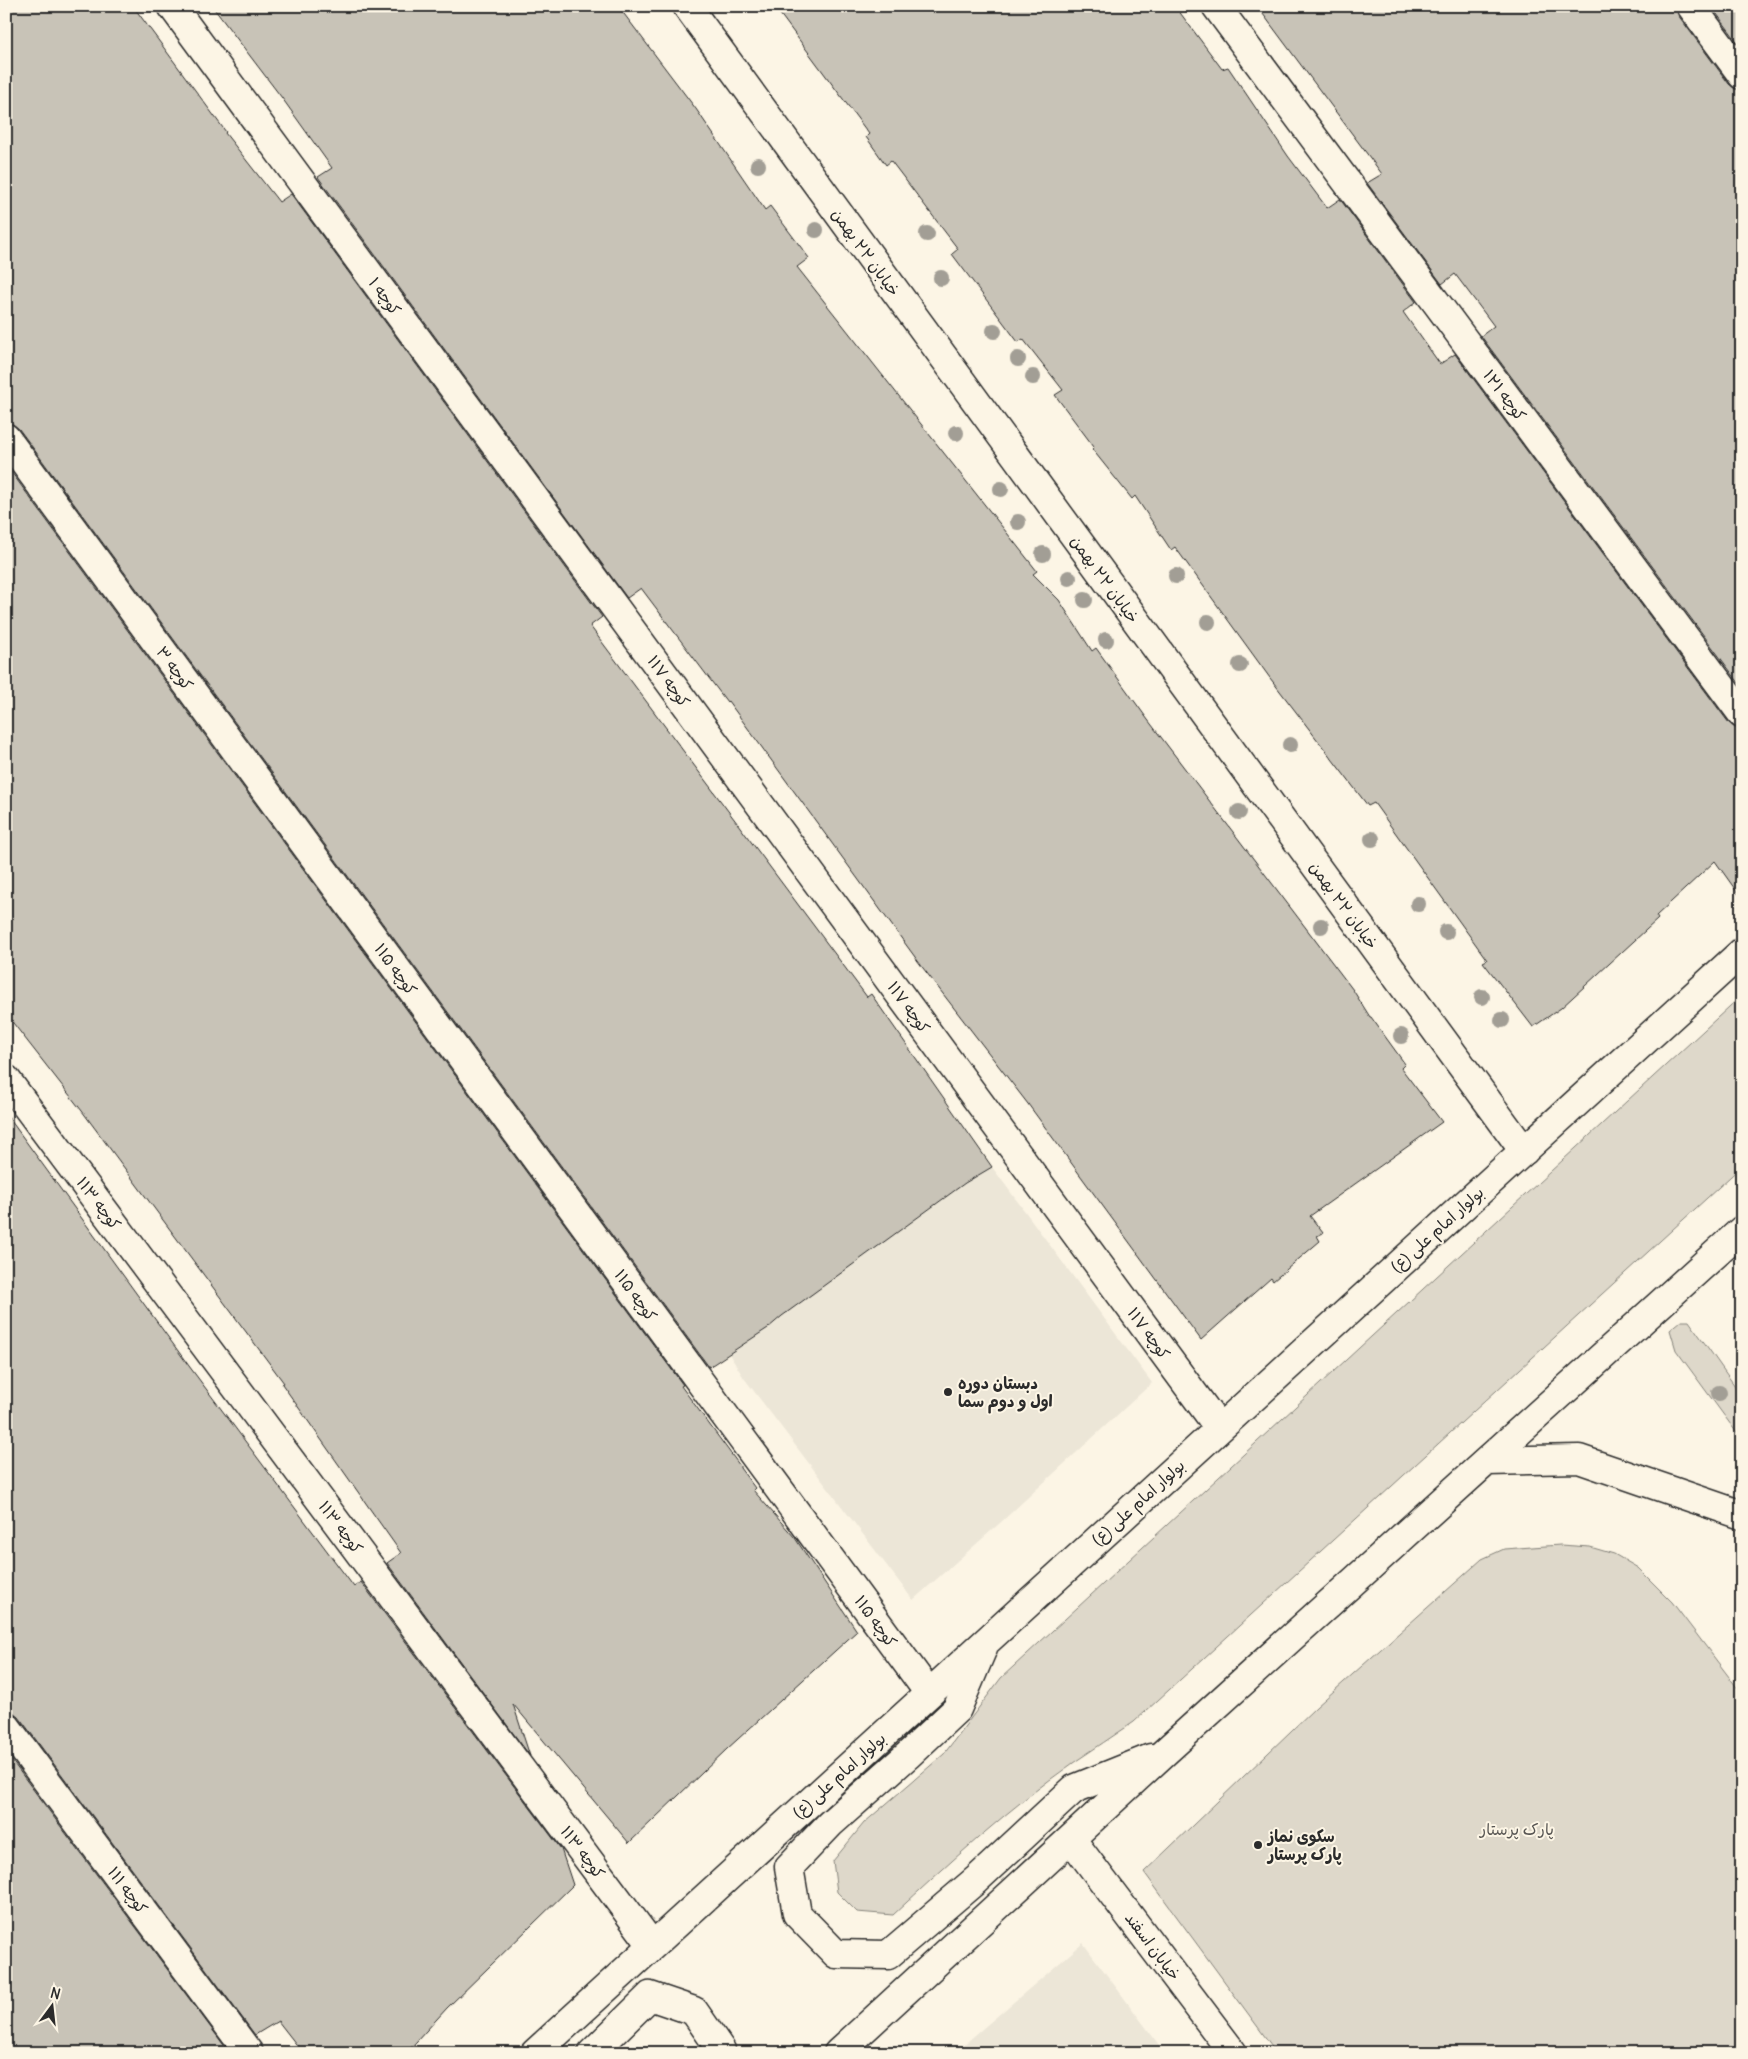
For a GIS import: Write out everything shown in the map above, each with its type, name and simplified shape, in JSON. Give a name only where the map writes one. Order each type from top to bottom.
[{"type":"street","name":"کوچه ۱","points":[[172,6],[598,585]]},
{"type":"street","name":"خیابان ۲۲ بهمن","points":[[686,6],[1524,1151]]},
{"type":"street","name":"کوچه ۱۲۱","points":[[1216,6],[1742,714]]},
{"type":"street","points":[[1691,6],[1742,75]]},
{"type":"street","name":"کوچه ۳","points":[[6,438],[344,897]]},
{"type":"street","name":"کوچه ۱۱۷","points":[[598,585],[1219,1428]]},
{"type":"street","name":"کوچه ۱۱۵","points":[[344,897],[929,1693]]},
{"type":"street","name":"بولوار امام علی (ع)","points":[[535,2053],[1742,952]]},
{"type":"street","name":"کوچه ۱۱۳","points":[[6,1079],[652,1945]]},
{"type":"street","points":[[838,2053],[1072,1840],[1165,1752],[1742,1230]]},
{"type":"street","points":[[1486,1461],[1579,1459],[1742,1515]]},
{"type":"street","points":[[987,1640],[957,1708],[908,1755],[830,1824],[789,1867],[797,1914],[836,1954],[888,1955],[976,1880],[1074,1789],[1165,1752]]},
{"type":"street","name":"کوچه ۱۱۱","points":[[6,1726],[250,2053]]},
{"type":"street","name":"خیابان اسفند","points":[[1072,1840],[1233,2053]]},
{"type":"street","points":[[592,2053],[650,1996],[694,2010],[721,2050],[719,2053]]},
{"type":"shaded area","name":"دبستان دوره اول و دوم سما","points":[[992,1167],[1152,1383],[913,1600],[744,1378],[729,1354],[768,1328],[965,1183]]},
{"type":"shaded area","points":[[1083,1943],[1165,2053],[954,2053]]},
{"type":"green space","points":[[1742,995],[1742,1166],[1134,1722],[1073,1763],[1026,1798],[958,1855],[893,1915],[857,1912],[837,1892],[833,1861],[864,1823],[944,1754],[1001,1678]]},
{"type":"green space","points":[[1681,1321],[1689,1321],[1742,1396],[1742,1440],[1676,1350],[1670,1330]]},
{"type":"green space","name":"پارک پرستار","points":[[1560,1545],[1590,1547],[1614,1554],[1638,1568],[1672,1602],[1742,1694],[1742,2053],[1277,2053],[1144,1872],[1316,1707],[1482,1559],[1504,1549]]},
{"type":"building","points":[[6,6],[133,6],[225,133],[279,202],[291,194],[602,617],[590,626],[867,997],[871,994],[992,1167],[965,1183],[768,1328],[709,1367],[19,429],[13,424],[6,423]]},
{"type":"building","points":[[212,6],[618,6],[696,109],[765,210],[770,206],[809,258],[797,267],[1037,571],[1033,574],[1059,600],[1092,651],[1096,648],[1148,720],[1353,990],[1370,1017],[1405,1064],[1401,1068],[1442,1122],[1310,1216],[1323,1233],[1317,1236],[1320,1241],[1273,1281],[1271,1278],[1201,1340],[1028,1104],[923,968],[728,701],[641,588],[627,598],[318,177],[332,168]]},
{"type":"building","points":[[774,6],[1175,6],[1222,69],[1228,67],[1288,156],[1327,208],[1340,199],[1416,302],[1403,312],[1440,364],[1455,354],[1729,723],[1735,728],[1742,729],[1742,899],[1715,861],[1656,916],[1658,919],[1561,1008],[1533,1027],[1483,962],[1487,960],[1374,803],[1368,806],[1270,678],[1175,547],[1171,550],[1135,496],[1132,499],[1092,449],[1094,447],[1055,395],[1063,390],[1023,339],[1018,342],[952,254],[958,249],[891,161],[886,165],[866,137],[869,134]]},
{"type":"building","points":[[1257,6],[1676,6],[1678,15],[1729,84],[1735,89],[1742,90],[1742,687],[1481,336],[1494,326],[1455,274],[1442,284],[1367,183],[1382,174]]},
{"type":"building","points":[[1711,6],[1742,6],[1742,48]]},
{"type":"building","points":[[6,465],[683,1385],[681,1386],[755,1488],[753,1490],[795,1538],[857,1631],[727,1749],[629,1843],[513,1704],[530,1756],[387,1563],[401,1553],[282,1384],[284,1383],[82,1111],[6,1014]]},
{"type":"building","points":[[6,1114],[189,1366],[354,1587],[361,1582],[561,1849],[573,1885],[447,2008],[406,2053],[303,2053],[278,2021],[255,2035],[19,1717],[13,1712],[6,1711]]},
{"type":"building","points":[[6,1753],[229,2052],[6,2053]]},
{"type":"place","name":"دبستان دوره اول و دوم سما","points":[[948,1392]]},
{"type":"place","name":"سکوی نماز پارک پرستار","points":[[1258,1845]]}]
